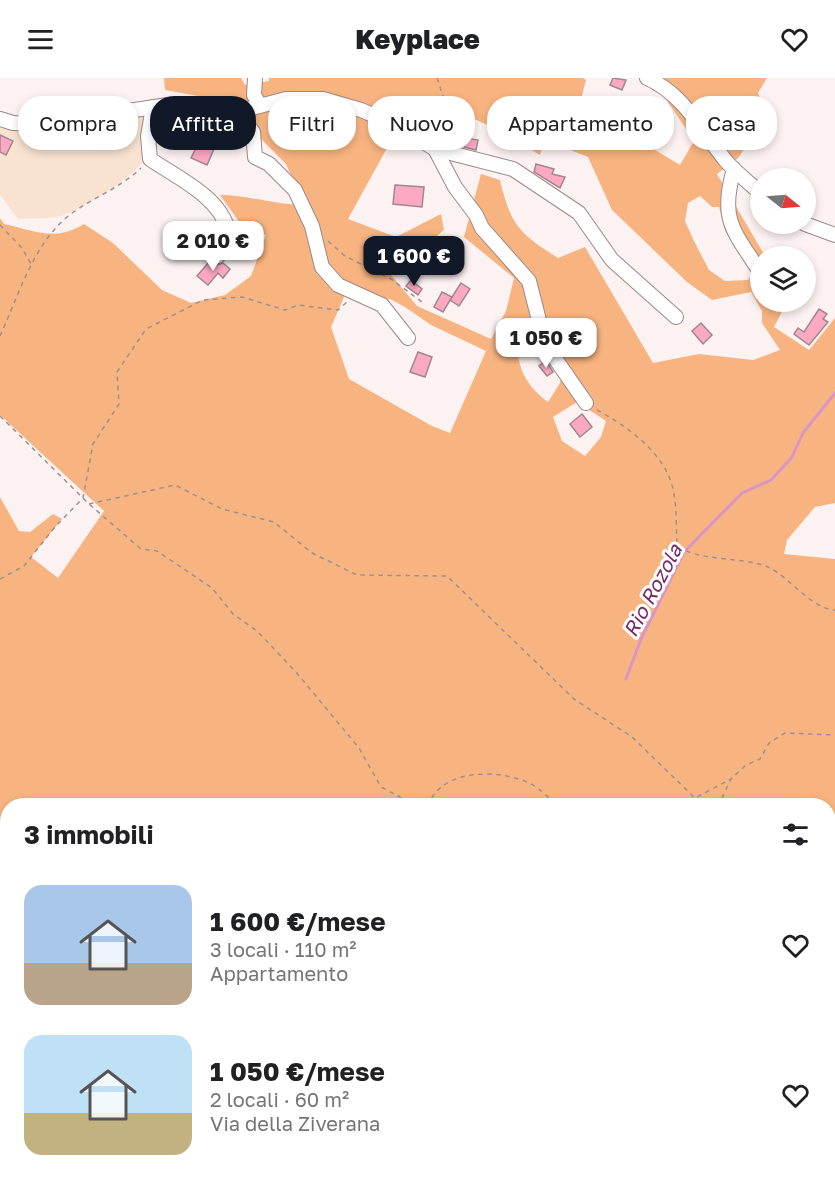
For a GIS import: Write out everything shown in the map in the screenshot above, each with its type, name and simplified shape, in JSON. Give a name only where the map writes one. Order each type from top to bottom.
[{"type":"street","points":[[255,78],[254,95],[259,104]]},
{"type":"street","points":[[647,78],[665,88],[692,114],[734,169],[750,184]]},
{"type":"street","points":[[256,105],[286,99],[322,99],[368,113]]},
{"type":"street","points":[[0,119],[13,123],[41,124],[150,107]]},
{"type":"street","points":[[150,124],[148,136],[150,159],[216,206],[228,232],[225,246],[218,256]]},
{"type":"street","points":[[254,150],[255,157],[269,164],[295,190],[312,226],[322,267],[338,285],[382,305],[408,338]]},
{"type":"street","points":[[436,150],[455,187],[476,215],[482,228],[529,281],[545,344],[586,403]]},
{"type":"street","points":[[439,150],[513,169],[579,213],[612,260],[676,317]]},
{"type":"street","points":[[734,169],[728,191],[730,225],[750,256]]},
{"type":"street","points":[[816,228],[835,235]]},
{"type":"path","points":[[437,78],[443,96]]},
{"type":"path","points":[[0,336],[37,251],[74,212],[110,193],[150,159]]},
{"type":"path","points":[[0,225],[22,248],[32,266]]},
{"type":"path","points":[[327,240],[345,256],[391,279],[422,302]]},
{"type":"path","points":[[0,579],[24,566],[54,528],[83,498],[93,444],[119,404],[117,372],[146,329],[203,300],[242,297],[285,310],[298,305],[338,310],[356,293]]},
{"type":"path","points":[[586,403],[615,418],[629,429],[667,470],[674,490],[677,545],[684,552],[737,558],[769,567],[808,597],[829,610],[835,610]]},
{"type":"path","points":[[0,416],[89,504],[141,549],[157,551],[212,588],[233,614],[257,631],[296,672],[359,748],[381,787],[397,798]]},
{"type":"path","points":[[89,504],[174,485],[222,509],[274,522],[312,553],[357,575],[447,576],[574,699],[632,737],[695,798],[731,778],[746,765],[760,759],[768,743],[785,733],[835,735]]},
{"type":"path","points":[[432,798],[439,786],[465,775],[504,775],[531,783],[548,798]]},
{"type":"path","points":[[722,798],[731,778]]},
{"type":"shaded area","points":[[164,78],[241,78],[245,85],[269,81],[269,78],[583,78],[586,80],[582,96],[487,96],[487,125],[475,119],[475,96],[368,96],[368,150],[386,150],[348,219],[396,237],[441,214],[444,230],[391,275],[417,306],[491,339],[506,311],[514,278],[464,237],[481,174],[500,180],[513,218],[518,227],[534,242],[558,258],[585,247],[653,363],[699,354],[753,360],[780,350],[762,323],[762,312],[782,312],[774,327],[809,350],[835,318],[835,503],[815,507],[787,540],[784,554],[835,559],[835,798],[0,798],[0,497],[19,531],[30,532],[53,514],[62,519],[31,557],[58,578],[104,511],[0,415],[0,218],[4,224],[54,234],[64,233],[84,224],[113,243],[162,290],[191,303],[225,295],[251,276],[266,235],[240,223],[220,195],[304,205],[286,164],[272,150],[356,150],[356,96],[268,96],[268,146],[260,138],[256,123],[256,96],[198,96],[165,90]],"holes":[[[347,290],[368,301],[390,299],[431,325],[486,351],[450,433],[432,426],[349,379],[331,327]],[[541,328],[564,355],[560,383],[548,402],[535,391],[526,378],[518,355],[518,346]],[[577,402],[606,421],[601,437],[585,456],[562,441],[553,417]]]},
{"type":"shaded area","points":[[652,78],[767,78],[758,93],[759,96],[686,96],[686,129],[674,111],[674,96],[664,96]]},
{"type":"shaded area","points":[[146,113],[145,158],[130,175],[105,194],[56,217],[18,219],[0,195],[0,123],[18,122],[18,150],[138,150],[138,114]]},
{"type":"shaded area","points":[[531,150],[542,150],[540,155]]},
{"type":"shaded area","points":[[570,150],[655,150],[680,165],[689,150],[744,150],[738,158],[717,174],[750,234],[759,246],[750,246],[750,268],[725,231],[719,207],[712,207],[700,196],[688,203],[685,221],[709,270],[725,281],[748,280],[750,277],[750,292],[712,300],[687,282],[612,210],[588,157]]},
{"type":"building","points":[[613,78],[626,80],[622,90],[610,85]]},
{"type":"building","points":[[0,135],[13,141],[6,155],[0,152]]},
{"type":"building","points":[[195,150],[214,150],[207,165],[191,158]]},
{"type":"building","points":[[536,164],[554,169],[552,174],[565,177],[560,188],[534,172]]},
{"type":"building","points":[[395,185],[424,187],[422,207],[393,204]]},
{"type":"building","points":[[210,261],[217,265],[223,263],[230,269],[223,278],[218,273],[208,285],[197,276]]},
{"type":"building","points":[[411,280],[422,289],[418,295],[406,286]]},
{"type":"building","points":[[461,283],[470,289],[459,306],[450,300]]},
{"type":"building","points":[[442,292],[452,297],[443,312],[434,307]]},
{"type":"building","points":[[819,309],[827,314],[823,319],[828,322],[809,345],[794,334],[798,328],[804,332]]},
{"type":"building","points":[[701,323],[712,335],[703,344],[692,331]]},
{"type":"building","points":[[418,352],[432,357],[425,377],[410,372]]},
{"type":"building","points":[[546,361],[553,372],[547,376],[539,366]]},
{"type":"building","points":[[582,414],[592,427],[580,437],[570,424]]},
{"type":"waterway","name":"Rio Rozola","points":[[626,679],[641,639],[684,552],[742,493],[771,480],[792,457],[803,433],[835,393]]}]
